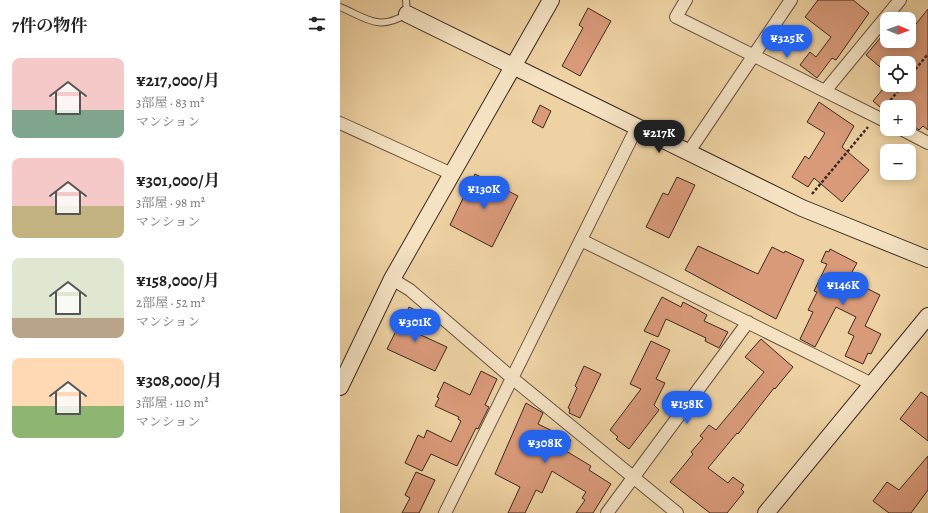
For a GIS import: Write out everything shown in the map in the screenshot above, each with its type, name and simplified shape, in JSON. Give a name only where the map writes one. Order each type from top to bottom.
[{"type":"street","points":[[340,387],[392,279],[551,0]]},
{"type":"street","points":[[686,0],[676,16],[880,119]]},
{"type":"street","points":[[688,153],[791,0]]},
{"type":"street","points":[[825,91],[900,0]]},
{"type":"street","points":[[406,7],[513,67],[688,153],[802,208],[928,259]]},
{"type":"street","points":[[340,123],[452,174]]},
{"type":"street","points":[[445,513],[637,127]]},
{"type":"street","points":[[916,136],[928,142]]},
{"type":"street","points":[[581,240],[872,384]]},
{"type":"street","points":[[392,279],[410,290],[512,378],[677,513]]},
{"type":"street","points":[[766,513],[928,316]]},
{"type":"street","points":[[607,513],[748,322]]},
{"type":"lane","points":[[340,7],[379,24],[394,22],[406,7]]},
{"type":"path","points":[[916,69],[928,54]]},
{"type":"path","points":[[812,194],[880,122]]},
{"type":"building","points":[[818,0],[853,0],[869,13],[836,60],[832,58],[817,78],[800,65],[810,52],[816,57],[831,37],[805,17]]},
{"type":"building","points":[[588,8],[611,21],[580,76],[562,66],[583,28],[579,25]]},
{"type":"building","points":[[928,9],[928,130],[923,126],[919,130],[916,128],[916,100],[880,100],[880,107],[873,101],[880,92],[916,92],[916,56],[880,56],[880,67],[866,55],[880,38],[880,48],[916,48],[916,24]]},
{"type":"building","points":[[819,102],[854,126],[842,147],[869,170],[842,202],[814,178],[808,187],[792,177],[805,156],[809,159],[825,133],[807,122]]},
{"type":"building","points":[[540,105],[551,111],[543,128],[532,122]]},
{"type":"building","points":[[475,174],[518,196],[492,247],[450,225]]},
{"type":"building","points":[[677,177],[695,185],[669,238],[646,227],[663,193],[668,195]]},
{"type":"building","points":[[698,246],[758,274],[772,247],[804,260],[776,319],[685,270]]},
{"type":"building","points":[[830,249],[857,263],[852,272],[856,274],[852,281],[880,295],[865,326],[881,334],[871,354],[868,353],[863,364],[845,356],[854,336],[848,333],[856,317],[836,307],[815,347],[800,339],[813,312],[808,310],[817,292],[814,291],[827,264],[821,262],[826,251],[829,252]]},
{"type":"building","points":[[662,297],[681,307],[683,302],[700,311],[707,315],[704,321],[728,332],[719,348],[705,341],[706,338],[666,319],[658,337],[644,331]]},
{"type":"building","points":[[409,307],[421,313],[412,331],[447,347],[435,371],[387,349],[398,327],[394,326],[399,315],[404,317]]},
{"type":"building","points":[[761,339],[793,367],[708,468],[728,483],[733,477],[744,485],[741,489],[744,492],[727,513],[710,513],[670,482],[693,454],[691,452],[703,438],[700,436],[709,425],[716,430],[764,372],[745,357]]},
{"type":"building","points":[[651,341],[670,350],[656,379],[665,383],[654,405],[659,410],[629,449],[616,439],[618,437],[610,430],[641,389],[630,384]]},
{"type":"building","points":[[584,366],[601,374],[580,418],[569,413],[570,409],[568,408],[577,388],[575,386]]},
{"type":"building","points":[[481,371],[497,379],[485,405],[489,407],[478,429],[476,428],[457,466],[431,454],[422,471],[405,463],[418,435],[424,438],[427,430],[451,442],[461,421],[458,419],[459,417],[435,406],[439,398],[437,397],[444,382],[470,395]]},
{"type":"building","points":[[921,392],[928,397],[928,441],[900,419]]},
{"type":"building","points":[[526,403],[543,413],[538,424],[571,440],[566,451],[591,466],[589,470],[611,484],[593,513],[576,513],[585,500],[582,498],[586,492],[552,471],[542,493],[536,490],[525,513],[508,513],[520,487],[495,474]]},
{"type":"building","points":[[928,456],[928,490],[911,513],[889,513],[873,501],[887,482],[899,490]]},
{"type":"building","points":[[416,472],[435,480],[419,513],[402,513],[410,498],[405,495]]}]
